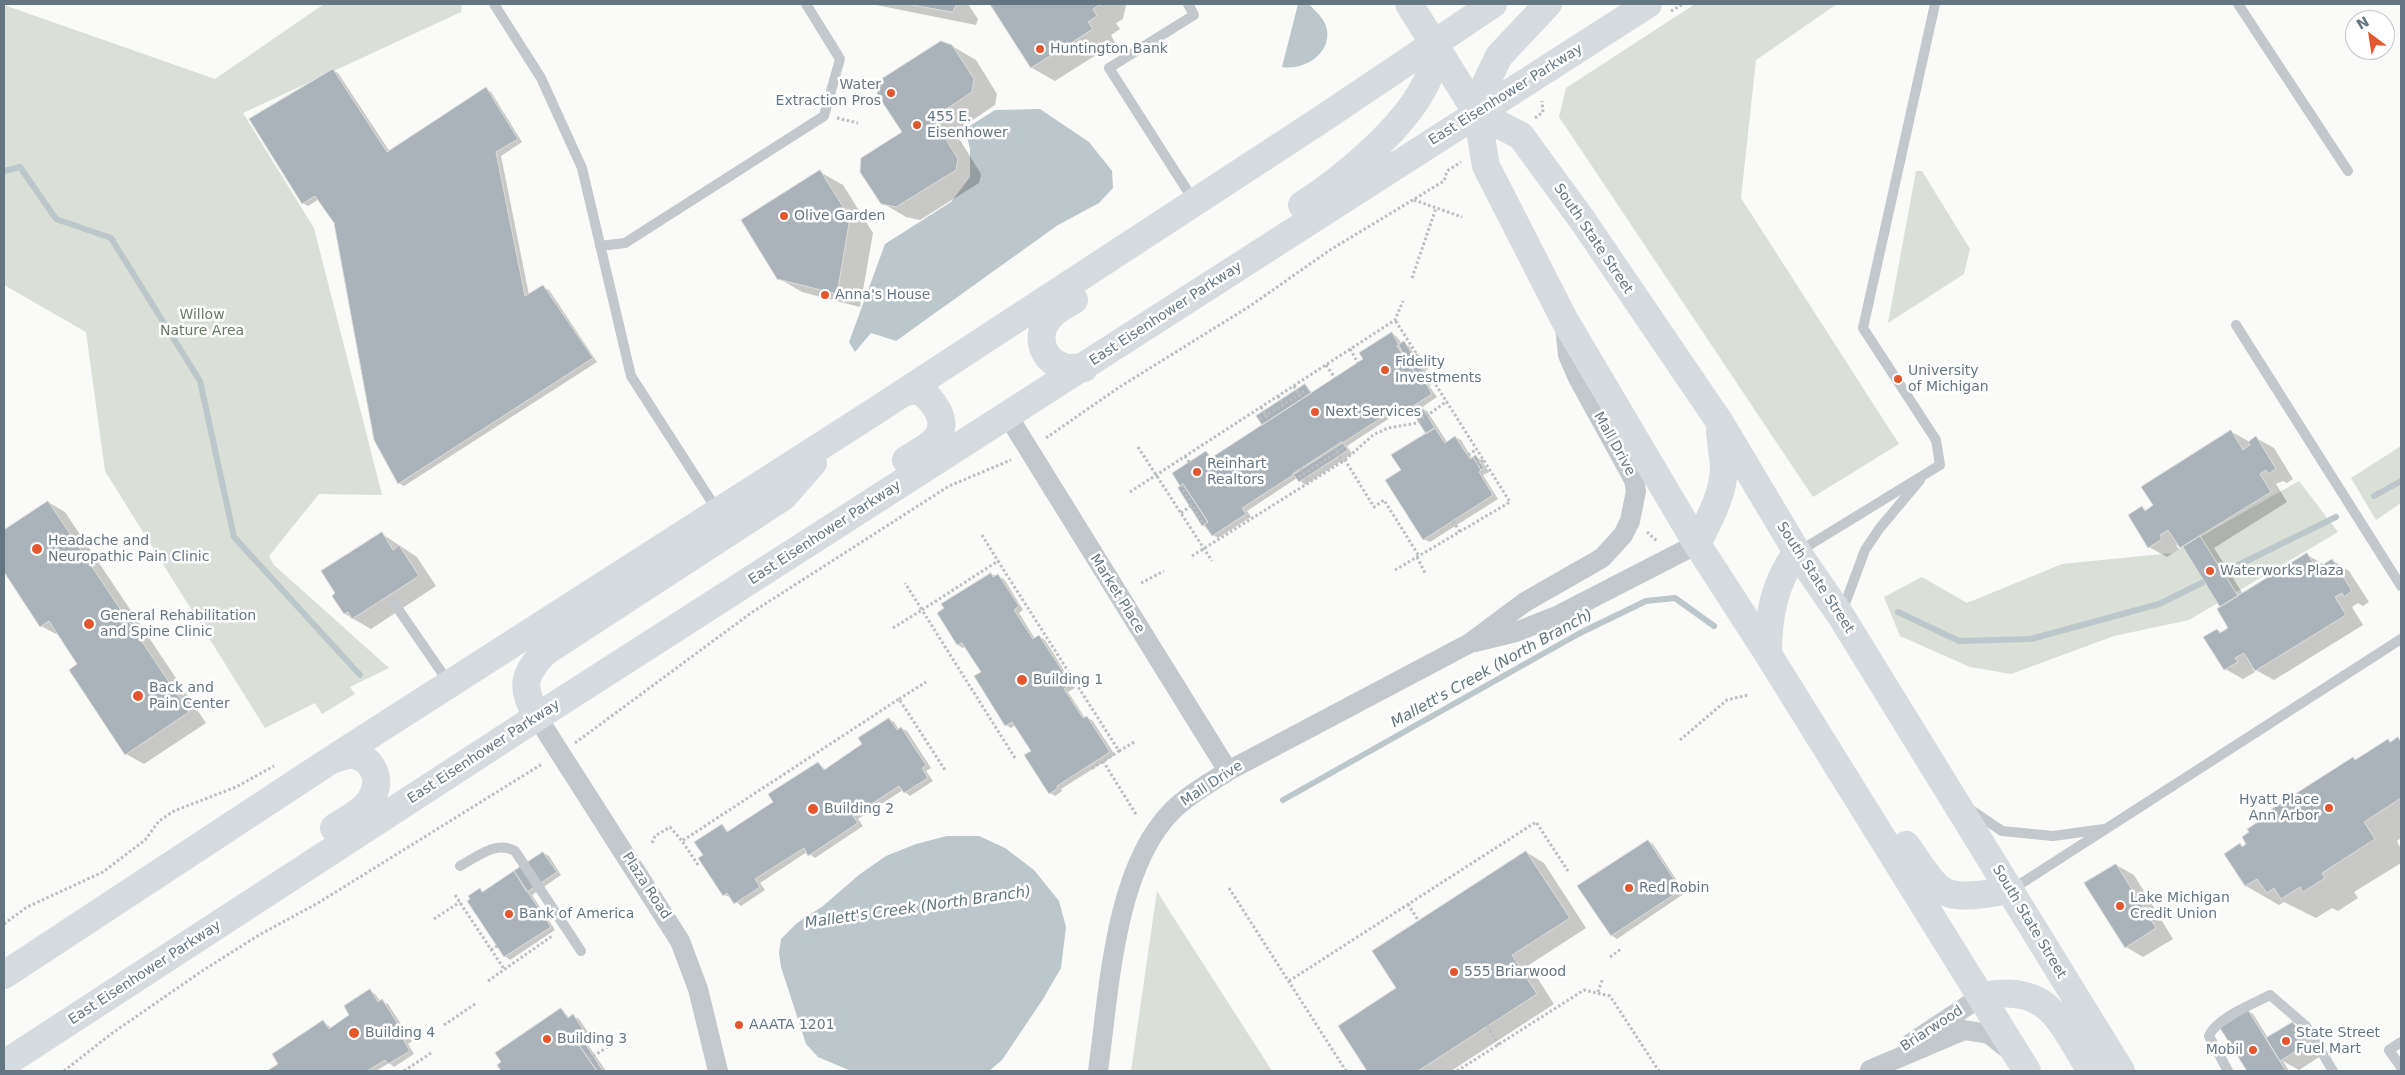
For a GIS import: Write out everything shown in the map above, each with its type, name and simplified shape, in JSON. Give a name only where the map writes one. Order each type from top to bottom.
[{"type":"main road","name":"South State Street","points":[[1409,4],[1477,113],[1486,166],[1564,319],[1697,544],[1982,996],[2022,1064]]},
{"type":"main road","points":[[4,975],[331,760],[904,393],[1322,119],[1493,4]]},
{"type":"main road","points":[[1477,113],[1486,83],[1499,56],[1548,4]]},
{"type":"main road","points":[[1562,60],[1628,4]]},
{"type":"main road","name":"East Eisenhower Parkway","points":[[11,1053],[139,977],[537,717],[1084,368],[1127,338],[1648,4]]},
{"type":"main road","points":[[1127,338],[1179,284],[1321,192],[1354,166],[1403,116],[1426,85],[1434,44]]},
{"type":"main road","name":"South State Street","points":[[1477,113],[1520,136],[1582,221],[1719,421],[1797,552],[1841,616],[2121,1071]]},
{"type":"main road","points":[[1084,368],[1064,367],[1049,358],[1040,342],[1041,329],[1050,316],[1282,166],[1322,119]]},
{"type":"main road","points":[[701,612],[740,569],[935,440],[940,425],[939,414],[934,405],[926,395],[917,389],[904,393]]},
{"type":"main road","points":[[1697,544],[1718,500],[1722,484],[1724,468],[1719,421]]},
{"type":"main road","points":[[537,717],[525,689],[527,676],[534,664],[545,652],[783,497],[835,437]]},
{"type":"main road","points":[[1768,654],[1772,600],[1788,564],[1797,552]]},
{"type":"main road","points":[[1819,736],[1871,794],[1939,889],[1958,895],[1973,896],[2010,890]]},
{"type":"main road","points":[[139,977],[206,912],[363,809],[373,796],[377,782],[375,771],[367,762],[354,755],[331,760]]},
{"type":"main road","points":[[4,991],[188,870],[250,813]]},
{"type":"main road","points":[[1982,996],[2001,993],[2026,994],[2052,1010],[2091,1071]]},
{"type":"street","name":"Mall Drive","points":[[1098,1071],[1117,938],[1132,880],[1148,844],[1171,812],[1189,796],[1228,771],[1470,643],[1524,602],[1602,558],[1623,535],[1630,521],[1636,491],[1634,480],[1578,378],[1568,355],[1564,319]]},
{"type":"street","name":"Market Place","points":[[1008,416],[1027,450],[1228,771]]},
{"type":"street","name":"Mall Drive","points":[[1470,643],[1516,632],[1559,615],[1697,544]]},
{"type":"street","name":"Plaza Road","points":[[537,717],[680,941],[698,989],[718,1071]]},
{"type":"street","name":"Briarwood","points":[[1869,1071],[1982,996]]},
{"type":"street","name":"Briarwood","points":[[1869,1071],[1964,1030],[1989,1034],[2022,1064]]},
{"type":"lane","points":[[494,4],[541,78],[582,168],[631,376],[719,513]]},
{"type":"lane","points":[[600,246],[625,243],[824,116],[840,59],[806,4]]},
{"type":"lane","points":[[1188,4],[1194,15],[1109,68],[1194,202]]},
{"type":"lane","points":[[1797,552],[1940,465],[1936,440],[1863,328],[1935,4]]},
{"type":"lane","points":[[2238,4],[2348,171]]},
{"type":"lane","points":[[2236,325],[2401,586]]},
{"type":"lane","points":[[1841,616],[1865,550],[1879,529],[1926,473]]},
{"type":"lane","points":[[394,603],[449,684]]},
{"type":"lane","points":[[2010,890],[2108,829],[2401,639]]},
{"type":"lane","points":[[1952,798],[2002,831],[2053,836],[2108,829]]},
{"type":"lane","points":[[460,866],[495,847],[506,846],[515,851],[581,950]]},
{"type":"lane","points":[[2228,1071],[2208,1036],[2211,1029],[2234,1013],[2270,995],[2306,1026],[2333,1071]]},
{"type":"lane","points":[[2401,1042],[2390,1050],[2401,1067]]},
{"type":"path","points":[[824,116],[858,123]]},
{"type":"path","points":[[580,740],[751,612],[949,486],[1012,459],[1027,450],[1118,388],[1250,306],[1330,250],[1444,181],[1446,171]]},
{"type":"path","points":[[1414,200],[1462,217]]},
{"type":"path","points":[[1412,278],[1436,208]]},
{"type":"path","points":[[1130,492],[1395,320],[1403,301]]},
{"type":"path","points":[[1395,320],[1510,502],[1395,570]]},
{"type":"path","points":[[1350,349],[1358,363]]},
{"type":"path","points":[[1407,361],[1417,354]]},
{"type":"path","points":[[1326,364],[1335,378]]},
{"type":"path","points":[[1294,386],[1302,399]]},
{"type":"path","points":[[1260,419],[1306,390]]},
{"type":"path","points":[[1278,396],[1283,405]]},
{"type":"path","points":[[1192,556],[1344,461],[1373,435],[1388,428],[1417,423],[1437,411],[1447,401]]},
{"type":"path","points":[[1261,407],[1269,420]]},
{"type":"path","points":[[1138,447],[1212,561]]},
{"type":"path","points":[[1334,448],[1374,507],[1384,500],[1418,557],[1425,573]]},
{"type":"path","points":[[1299,477],[1342,449]]},
{"type":"path","points":[[1468,455],[1477,449]]},
{"type":"path","points":[[1185,456],[1189,462]]},
{"type":"path","points":[[1477,464],[1484,460]]},
{"type":"path","points":[[1301,469],[1310,482]]},
{"type":"path","points":[[1182,485],[1192,505],[1206,523]]},
{"type":"path","points":[[1181,513],[1192,505]]},
{"type":"path","points":[[1453,520],[1460,532]]},
{"type":"path","points":[[1646,531],[1660,544]]},
{"type":"path","points":[[982,535],[1119,752]]},
{"type":"path","points":[[893,628],[998,562]]},
{"type":"path","points":[[1141,583],[1164,571]]},
{"type":"path","points":[[905,583],[1015,758]]},
{"type":"path","points":[[682,841],[926,682]]},
{"type":"path","points":[[1680,740],[1727,700],[1748,695]]},
{"type":"path","points":[[899,699],[945,770]]},
{"type":"path","points":[[1091,769],[1136,741]]},
{"type":"path","points":[[1103,761],[1137,816]]},
{"type":"path","points":[[64,1071],[111,1034],[202,971],[259,935],[318,903],[537,767]]},
{"type":"path","points":[[1288,982],[1536,822],[1568,871]]},
{"type":"path","points":[[652,843],[655,836],[670,827],[698,865]]},
{"type":"path","points":[[1229,888],[1346,1071]]},
{"type":"path","points":[[455,895],[504,969]]},
{"type":"path","points":[[434,919],[460,902]]},
{"type":"path","points":[[1408,904],[1418,920]]},
{"type":"path","points":[[488,980],[552,936]]},
{"type":"path","points":[[491,950],[496,946]]},
{"type":"path","points":[[1610,957],[1621,949]]},
{"type":"path","points":[[1598,992],[1602,978]]},
{"type":"path","points":[[1457,1071],[1584,990],[1610,996],[1659,1071]]},
{"type":"path","points":[[444,1025],[475,1004]]},
{"type":"path","points":[[1487,1026],[1499,1044]]},
{"type":"path","points":[[589,1060],[609,1046]]},
{"type":"path","points":[[404,1071],[430,1054]]},
{"type":"green space","name":"Willow Nature Area","points":[[324,4],[462,4],[461,12],[243,113],[314,228],[382,495],[319,494],[269,556],[274,565],[389,668],[350,687],[355,694],[322,714],[315,703],[265,728],[105,471],[86,332],[4,285],[4,5],[215,79]]},
{"type":"green space","points":[[1695,4],[1837,4],[1756,60],[1741,198],[1899,444],[1813,497],[1559,117],[1566,88]]},
{"type":"green space","points":[[1916,171],[1922,171],[1970,249],[1964,274],[1888,323]]},
{"type":"green space","points":[[2401,446],[2401,503],[2376,520],[2351,478]]},
{"type":"green space","points":[[2299,481],[2338,532],[2189,620],[2114,636],[2011,674],[1970,667],[1900,636],[1884,597],[1922,577],[1967,603],[2062,564],[2172,553]]},
{"type":"green space","points":[[1157,891],[1170,912],[1272,1071],[1131,1071]]},
{"type":"water","points":[[1298,4],[1309,4],[1319,14],[1326,26],[1326,44],[1316,58],[1308,63],[1300,66],[1282,67]]},
{"type":"water","points":[[1040,109],[1089,142],[1112,171],[1113,188],[1099,203],[1058,225],[896,341],[871,333],[855,352],[849,342],[885,244],[951,202],[970,177],[970,149],[965,129],[995,110]]},
{"type":"water","points":[[947,836],[979,836],[1005,848],[1034,870],[1059,901],[1066,927],[1061,968],[1043,999],[1002,1060],[989,1071],[851,1071],[818,1057],[806,1044],[781,967],[779,953],[781,939],[797,923],[823,906],[860,874],[886,856],[916,844]]},
{"type":"building","points":[[907,4],[955,4],[956,5],[953,12]]},
{"type":"building","name":"Huntington Bank","points":[[990,4],[1101,4],[1093,9],[1097,16],[1088,22],[1093,29],[1031,68]]},
{"type":"building","name":"455 E. Eisenhower","points":[[941,41],[952,45],[974,79],[972,92],[933,118],[958,159],[956,170],[896,207],[881,204],[860,172],[861,158],[902,132],[877,94],[880,80]]},
{"type":"building","points":[[333,69],[387,152],[486,87],[518,139],[496,152],[525,296],[543,285],[593,358],[398,484],[374,440],[334,223],[315,196],[302,204],[249,119]]},
{"type":"building","points":[[820,170],[850,218],[837,294],[777,279],[741,220]]},
{"type":"building","points":[[1392,332],[1407,361],[1422,384],[1425,382],[1432,394],[1399,415],[1395,409],[1242,508],[1246,514],[1212,536],[1204,524],[1208,522],[1183,484],[1180,486],[1172,473],[1206,451],[1211,458],[1363,359],[1359,353]]},
{"type":"building","points":[[1404,341],[1429,380],[1422,384],[1397,346]]},
{"type":"building","points":[[1305,384],[1311,393],[1262,425],[1256,416]]},
{"type":"building","points":[[1422,407],[1435,428],[1426,434],[1413,413]]},
{"type":"building","points":[[1435,428],[1445,443],[1455,436],[1470,459],[1473,457],[1481,470],[1479,472],[1493,495],[1423,540],[1385,480],[1401,470],[1391,455]]},
{"type":"building","points":[[2231,430],[2243,450],[2250,445],[2248,442],[2256,436],[2276,469],[2268,474],[2266,470],[2260,474],[2271,492],[2180,548],[2168,530],[2160,535],[2162,539],[2148,548],[2128,515],[2142,506],[2145,511],[2153,505],[2141,487]]},
{"type":"building","points":[[1342,442],[1348,450],[1299,482],[1293,474]]},
{"type":"building","points":[[1476,455],[1484,469],[1481,470],[1473,457]]},
{"type":"building","points":[[1183,484],[1208,522],[1202,526],[1178,488]]},
{"type":"building","points":[[48,501],[189,712],[125,755],[69,670],[77,664],[49,621],[40,627],[4,572],[4,530]]},
{"type":"building","points":[[382,532],[393,550],[399,545],[419,576],[352,619],[348,612],[344,614],[332,596],[335,593],[321,571]]},
{"type":"building","name":"Waterworks Plaza","points":[[2200,536],[2238,596],[2220,607],[2183,547]]},
{"type":"building","points":[[2307,553],[2319,572],[2326,568],[2324,564],[2332,559],[2352,591],[2344,597],[2342,593],[2335,597],[2346,615],[2255,671],[2244,653],[2235,658],[2238,662],[2224,670],[2203,637],[2217,629],[2220,633],[2228,628],[2217,609]]},
{"type":"building","name":"Building 1","points":[[991,573],[993,577],[998,574],[1019,606],[1014,610],[1033,639],[1039,635],[1071,684],[1064,689],[1083,718],[1087,716],[1110,752],[1057,786],[1058,788],[1049,794],[1024,755],[1031,751],[1012,722],[1005,726],[974,676],[981,672],[962,643],[957,645],[937,613],[944,608],[941,604]]},
{"type":"building","name":"Building 2","points":[[889,718],[897,730],[901,727],[926,765],[922,768],[928,778],[904,793],[899,786],[853,816],[858,823],[808,856],[804,848],[755,879],[760,887],[734,904],[727,893],[723,896],[698,858],[703,855],[694,842],[722,824],[727,832],[773,802],[768,794],[818,762],[824,770],[862,744],[858,738]]},
{"type":"building","name":"Hyatt Place Ann Arbor","points":[[2398,737],[2401,742],[2401,798],[2364,822],[2375,839],[2322,873],[2325,878],[2303,892],[2300,887],[2281,899],[2274,888],[2267,893],[2257,879],[2245,886],[2224,854],[2240,843],[2242,847],[2246,844],[2242,837],[2249,832],[2247,829],[2258,822],[2256,819],[2353,757],[2355,760],[2388,739],[2390,742]]},
{"type":"building","name":"Red Robin","points":[[1648,840],[1681,890],[1611,936],[1577,886]]},
{"type":"building","name":"555 Briarwood","points":[[1526,851],[1570,918],[1512,955],[1537,994],[1418,1071],[1367,1071],[1338,1026],[1396,988],[1372,951]]},
{"type":"building","points":[[543,852],[557,872],[527,892],[514,871]]},
{"type":"building","name":"Lake Michigan Credit Union","points":[[2116,864],[2156,928],[2125,948],[2084,883]]},
{"type":"building","name":"Bank of America","points":[[514,871],[551,927],[504,957],[467,901],[470,899],[468,896],[480,888],[482,892]]},
{"type":"building","name":"Building 4","points":[[370,989],[378,1002],[382,999],[407,1038],[404,1041],[410,1051],[388,1064],[385,1060],[367,1071],[267,1071],[278,1064],[272,1054],[323,1020],[329,1029],[349,1015],[344,1006]]},
{"type":"building","name":"Building 3","points":[[561,1008],[568,1018],[573,1014],[586,1034],[576,1041],[597,1071],[501,1071],[497,1065],[501,1062],[495,1053]]},
{"type":"building","name":"Mobil","points":[[2248,1010],[2286,1071],[2247,1071],[2220,1028]]},
{"type":"building","name":"State Street Fuel Mart","points":[[2293,1022],[2307,1044],[2280,1061],[2266,1038]]},
{"type":"building","points":[[581,1037],[603,1071],[597,1071],[576,1041]]},
{"type":"waterway","name":"Mallett's Creek (North Branch)","points":[[4,171],[20,167],[56,219],[111,238],[200,381],[234,537],[360,675]]},
{"type":"waterway","name":"Mallett's Creek (North Branch)","points":[[2374,496],[2401,481]]},
{"type":"waterway","name":"Mallett's Creek (North Branch)","points":[[1898,612],[1959,641],[2031,639],[2159,604],[2336,517]]},
{"type":"waterway","name":"Mallett's Creek (North Branch)","points":[[1283,800],[1580,633],[1646,601],[1675,598],[1714,626]]},
{"type":"place","name":"Huntington Bank","points":[[1040,49]]},
{"type":"place","name":"Water Extraction Pros","points":[[891,93]]},
{"type":"place","name":"455 E. Eisenhower","points":[[917,125]]},
{"type":"place","name":"Olive Garden","points":[[784,216]]},
{"type":"place","name":"Anna's House","points":[[825,295]]},
{"type":"place","name":"Fidelity Investments","points":[[1385,370]]},
{"type":"place","name":"University of Michigan","points":[[1898,379]]},
{"type":"place","name":"Next Services","points":[[1315,412]]},
{"type":"place","name":"Reinhart Realtors","points":[[1197,472]]},
{"type":"place","name":"Headache and Neuropathic Pain Clinic","points":[[37,549]]},
{"type":"place","name":"Waterworks Plaza","points":[[2210,571]]},
{"type":"place","name":"General Rehabilitation and Spine Clinic","points":[[89,624]]},
{"type":"place","name":"Building 1","points":[[1022,680]]},
{"type":"place","name":"Back and Pain Center","points":[[138,696]]},
{"type":"place","name":"Hyatt Place Ann Arbor","points":[[2329,808]]},
{"type":"place","name":"Building 2","points":[[813,809]]},
{"type":"place","name":"Red Robin","points":[[1629,888]]},
{"type":"place","name":"Lake Michigan Credit Union","points":[[2120,906]]},
{"type":"place","name":"Bank of America","points":[[509,914]]},
{"type":"place","name":"555 Briarwood","points":[[1454,972]]},
{"type":"place","name":"AAATA 1201","points":[[739,1025]]},
{"type":"place","name":"Building 4","points":[[354,1033]]},
{"type":"place","name":"Building 3","points":[[547,1039]]},
{"type":"place","name":"State Street Fuel Mart","points":[[2286,1041]]},
{"type":"place","name":"Mobil","points":[[2253,1050]]}]
